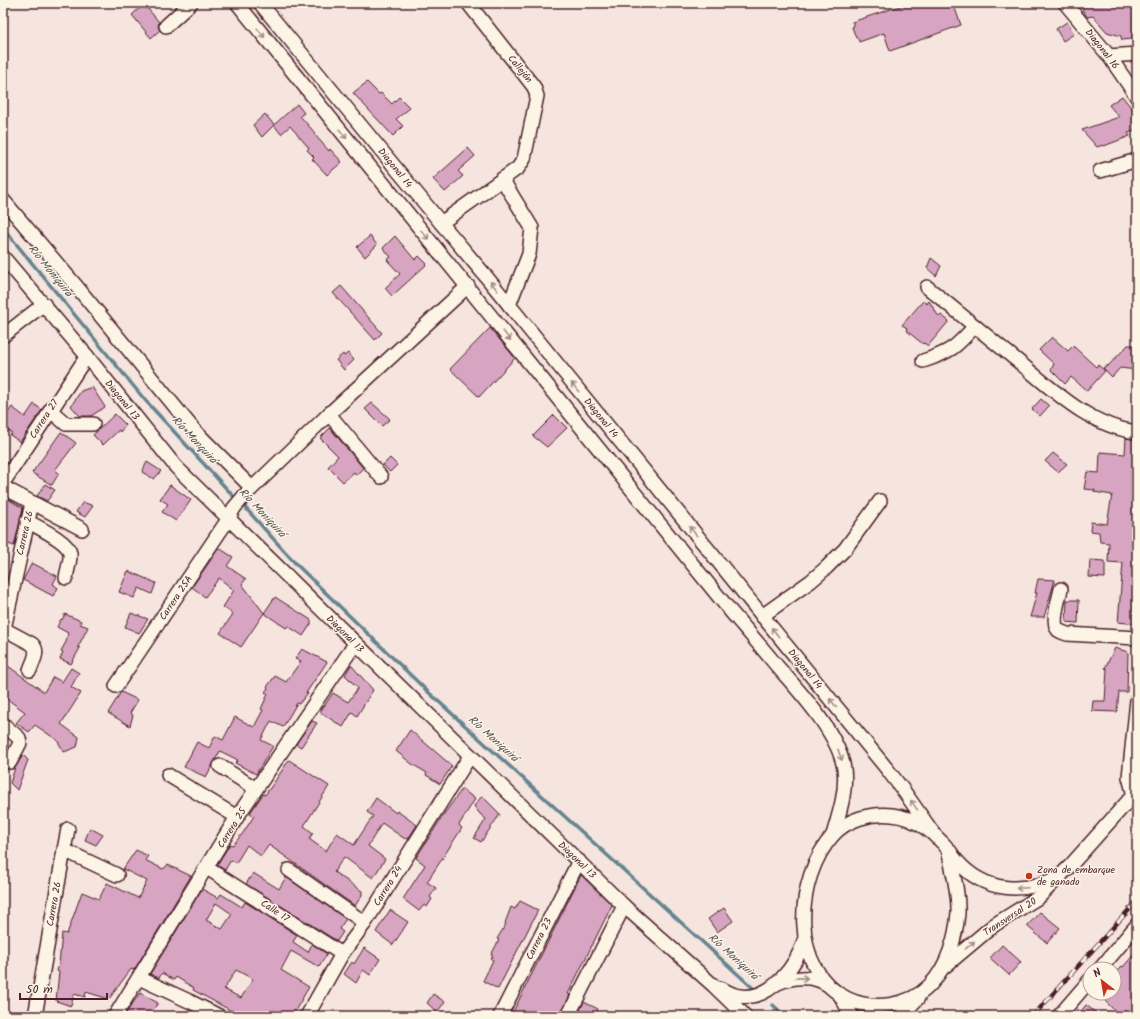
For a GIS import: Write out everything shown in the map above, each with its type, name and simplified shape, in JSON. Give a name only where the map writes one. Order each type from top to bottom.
[{"type":"street","points":[[166,26],[191,3]]},
{"type":"street","name":"Diagonal 14","points":[[236,3],[468,286],[732,613],[796,687],[818,716],[837,747],[842,758],[844,771],[843,800],[833,835]]},
{"type":"street","name":"Diagonal 14","points":[[260,3],[509,305],[891,774],[936,837]]},
{"type":"street","name":"Callejón","points":[[468,3],[534,87],[537,96],[524,159],[518,168],[502,179]]},
{"type":"street","name":"Diagonal 16","points":[[1064,3],[1110,56],[1137,97]]},
{"type":"street","points":[[1110,56],[1137,54]]},
{"type":"street","points":[[1100,171],[1137,160]]},
{"type":"street","points":[[441,223],[502,179],[532,228],[530,254],[509,305]]},
{"type":"street","points":[[3,200],[77,287],[195,431],[248,491]]},
{"type":"street","name":"Diagonal 13","points":[[3,257],[87,356],[176,467],[231,513],[355,644],[624,906],[714,986],[745,1016]]},
{"type":"street","name":"Carrera 25A","points":[[116,686],[231,513],[248,491],[468,286]]},
{"type":"street","points":[[927,287],[1074,406],[1106,424],[1124,430],[1137,432]]},
{"type":"street","points":[[3,336],[44,304]]},
{"type":"street","points":[[924,361],[942,356],[950,351],[957,346],[975,326]]},
{"type":"street","name":"Carrera 27","points":[[3,483],[87,356]]},
{"type":"street","points":[[50,410],[66,424],[93,424]]},
{"type":"street","points":[[329,414],[381,477]]},
{"type":"street","points":[[3,487],[82,529]]},
{"type":"street","points":[[762,616],[811,581],[826,568],[845,549],[880,501]]},
{"type":"street","name":"Carrera 26","points":[[3,631],[32,503]]},
{"type":"street","points":[[27,521],[63,542],[68,548],[70,554],[66,578]]},
{"type":"street","points":[[1061,589],[1055,618],[1055,625],[1059,631],[1067,634],[1137,638]]},
{"type":"street","points":[[3,631],[36,647],[36,652],[30,670]]},
{"type":"street","name":"Carrera 25","points":[[115,1016],[237,817],[355,644]]},
{"type":"street","points":[[1135,793],[1129,777],[1137,700]]},
{"type":"street","points":[[3,724],[19,738],[20,743],[10,762]]},
{"type":"street","name":"Carrera 24","points":[[307,1016],[342,954],[365,923],[470,756]]},
{"type":"street","points":[[220,766],[256,789]]},
{"type":"street","points":[[168,775],[237,817]]},
{"type":"street","name":"Transversal 20","points":[[940,970],[994,925],[1039,898],[1060,877],[1135,793]]},
{"type":"street","points":[[852,1016],[835,991],[822,979],[814,967],[805,938],[804,907],[810,876],[824,848],[833,835],[846,825],[861,818],[877,814],[893,815],[909,819],[936,837]]},
{"type":"street","name":"Carrera 26","points":[[35,1016],[68,830]]},
{"type":"street","name":"Transversal 20","points":[[936,837],[956,860],[972,874],[991,884],[1005,888],[1019,889],[1047,883],[1060,877]]},
{"type":"street","points":[[901,1016],[930,985],[948,956],[953,941],[958,911],[955,880],[948,849]]},
{"type":"street","points":[[64,850],[117,875]]},
{"type":"street","name":"Carrera 23","points":[[500,1016],[579,861]]},
{"type":"street","name":"Calle 17","points":[[207,868],[342,954]]},
{"type":"street","points":[[289,870],[365,923]]},
{"type":"street","points":[[568,1016],[624,906]]},
{"type":"street","points":[[1107,961],[1137,925]]},
{"type":"street","name":"Diagonal 13","points":[[714,986],[732,994],[749,996],[766,991],[785,974],[794,963],[799,955],[805,938]]},
{"type":"street","points":[[139,978],[219,1016]]},
{"type":"street","name":"Diagonal 13","points":[[772,986],[784,980],[803,978],[822,982],[855,1002],[887,1006],[903,1002],[930,985]]},
{"type":"street","points":[[1059,1016],[1082,989]]},
{"type":"building","points":[[909,3],[953,3],[961,25],[890,51],[884,33],[859,42],[858,38],[856,38],[852,27],[854,26],[852,22]]},
{"type":"building","points":[[1090,3],[1137,3],[1137,35],[1132,35],[1132,39],[1122,40],[1121,36],[1107,32],[1093,16],[1087,17],[1081,7]]},
{"type":"building","points":[[144,4],[159,22],[158,27],[160,30],[151,38],[132,15]]},
{"type":"building","points":[[1067,22],[1074,34],[1063,41],[1056,29]]},
{"type":"building","points":[[367,82],[392,104],[399,97],[410,108],[396,119],[403,126],[393,136],[353,93]]},
{"type":"building","points":[[1122,96],[1137,115],[1137,130],[1128,133],[1130,136],[1104,146],[1097,147],[1082,130],[1119,117],[1109,105]]},
{"type":"building","points":[[297,104],[304,113],[300,116],[329,151],[330,149],[342,162],[327,175],[312,159],[314,157],[307,150],[309,148],[290,126],[281,134],[274,125]]},
{"type":"building","points":[[265,114],[274,125],[262,137],[253,125]]},
{"type":"building","points":[[468,148],[475,156],[458,171],[463,176],[445,192],[433,179]]},
{"type":"building","points":[[370,236],[377,245],[365,257],[357,247]]},
{"type":"building","points":[[395,236],[415,260],[419,256],[427,264],[392,296],[385,288],[400,274],[387,260],[391,257],[383,248]]},
{"type":"building","points":[[931,258],[941,266],[936,276],[927,268]]},
{"type":"building","points":[[341,286],[382,333],[375,340],[333,293]]},
{"type":"building","points":[[923,301],[927,304],[929,301],[939,317],[941,315],[949,321],[928,346],[913,336],[906,330],[907,328],[902,325]]},
{"type":"building","points":[[490,328],[515,358],[479,397],[450,369]]},
{"type":"building","points":[[1052,337],[1068,351],[1073,346],[1096,367],[1098,365],[1105,371],[1087,391],[1071,377],[1065,384],[1051,370],[1054,364],[1039,350]]},
{"type":"building","points":[[1128,345],[1137,345],[1137,370],[1120,368],[1112,377],[1103,368],[1109,365]]},
{"type":"building","points":[[348,353],[354,360],[344,370],[336,360],[343,354],[344,356]]},
{"type":"building","points":[[92,387],[105,407],[91,416],[80,416],[71,406],[81,391]]},
{"type":"building","points":[[1041,399],[1049,406],[1040,416],[1032,409]]},
{"type":"building","points":[[372,403],[390,419],[382,426],[365,409]]},
{"type":"building","points":[[34,404],[42,410],[20,442],[10,435],[12,433],[3,427],[3,419],[12,407],[25,417]]},
{"type":"building","points":[[115,414],[126,425],[120,432],[119,430],[103,445],[93,435]]},
{"type":"building","points":[[554,415],[567,428],[547,447],[533,436]]},
{"type":"building","points":[[330,428],[363,468],[356,475],[354,472],[343,482],[328,467],[338,456],[320,438]]},
{"type":"building","points":[[61,432],[76,443],[55,470],[59,473],[52,485],[32,473]]},
{"type":"building","points":[[1126,438],[1137,440],[1137,473],[1133,488],[1137,489],[1137,624],[1118,622],[1123,563],[1108,562],[1109,543],[1100,542],[1099,532],[1090,531],[1091,522],[1107,524],[1112,495],[1094,492],[1095,490],[1084,489],[1087,472],[1099,473],[1100,452],[1125,454]]},
{"type":"building","points":[[1053,453],[1067,464],[1058,472],[1045,461]]},
{"type":"building","points":[[390,458],[397,465],[390,472],[383,465]]},
{"type":"building","points":[[147,462],[161,471],[154,479],[142,472]]},
{"type":"building","points":[[45,484],[55,490],[47,501],[37,496]]},
{"type":"building","points":[[170,485],[191,500],[176,521],[162,512],[168,504],[160,499]]},
{"type":"building","points":[[6,498],[23,508],[14,546],[3,542],[5,529],[3,528],[3,504]]},
{"type":"building","points":[[83,502],[93,506],[85,517],[76,512]]},
{"type":"building","points":[[219,548],[233,557],[227,566],[246,579],[242,584],[264,613],[241,647],[220,633],[233,614],[223,607],[234,590],[219,578],[205,597],[192,587]]},
{"type":"building","points":[[1090,560],[1105,561],[1105,578],[1089,577]]},
{"type":"building","points":[[32,563],[57,576],[53,584],[58,588],[53,596],[23,580]]},
{"type":"building","points":[[128,571],[156,583],[152,594],[139,588],[134,598],[119,592]]},
{"type":"building","points":[[1038,579],[1055,580],[1044,617],[1030,617],[1037,593],[1035,593]]},
{"type":"building","points":[[275,597],[311,620],[311,624],[303,636],[288,626],[286,628],[264,613]]},
{"type":"building","points":[[1067,600],[1079,600],[1078,623],[1066,622]]},
{"type":"building","points":[[131,613],[148,619],[139,633],[125,627]]},
{"type":"building","points":[[65,614],[81,621],[80,624],[88,627],[78,647],[80,648],[71,664],[60,659],[63,652],[61,651],[66,642],[68,633],[57,627]]},
{"type":"building","points":[[1115,648],[1128,652],[1127,692],[1119,692],[1117,712],[1092,711],[1093,701],[1105,701],[1107,669],[1105,668]]},
{"type":"building","points":[[302,649],[327,662],[306,693],[308,693],[299,704],[297,703],[283,727],[271,721],[261,740],[273,746],[256,774],[235,763],[238,760],[220,751],[206,777],[184,767],[197,742],[209,748],[215,736],[223,740],[235,717],[254,727],[263,710],[261,709],[268,694],[265,692],[268,688],[267,687],[275,676],[286,682],[301,661],[295,659]]},
{"type":"building","points":[[351,665],[373,690],[357,716],[352,712],[343,727],[320,712],[333,693],[348,702],[358,688],[345,675]]},
{"type":"building","points":[[8,666],[44,692],[53,677],[62,682],[71,668],[79,673],[71,687],[81,693],[61,724],[79,737],[77,747],[64,752],[57,740],[35,725],[29,732],[16,723],[25,712],[3,696],[3,673]]},
{"type":"building","points":[[121,692],[138,700],[130,713],[133,715],[130,726],[108,713]]},
{"type":"building","points":[[312,721],[317,723],[301,747],[296,744]]},
{"type":"building","points":[[410,730],[452,766],[440,784],[426,775],[427,773],[412,764],[396,751]]},
{"type":"building","points":[[23,755],[28,760],[17,790],[10,783],[15,768]]},
{"type":"building","points":[[289,760],[329,786],[304,826],[313,833],[309,839],[326,851],[337,833],[354,845],[373,816],[367,812],[376,798],[396,813],[397,811],[417,825],[408,839],[405,839],[382,823],[368,846],[385,859],[373,878],[344,857],[334,872],[362,891],[362,895],[355,906],[269,845],[261,856],[247,845],[236,863],[231,860],[225,870],[217,865],[230,844],[233,845],[243,833],[254,816],[250,813],[263,794],[265,795]]},
{"type":"building","points":[[462,789],[475,799],[459,825],[462,828],[427,882],[436,888],[430,897],[432,899],[427,907],[424,905],[419,911],[403,899],[425,865],[416,858]]},
{"type":"building","points":[[482,796],[500,814],[481,842],[474,838],[486,819],[474,806]]},
{"type":"building","points":[[90,828],[103,835],[96,845],[85,840]]},
{"type":"building","points":[[136,850],[148,856],[145,860],[163,869],[168,865],[191,876],[134,970],[131,969],[109,999],[86,992],[85,997],[74,994],[71,1006],[56,1001],[59,972],[57,971],[59,965],[62,933],[67,934],[82,892],[99,899],[107,883],[138,898],[147,881],[123,869]]},
{"type":"building","points":[[253,873],[279,889],[286,877],[346,919],[339,929],[343,932],[337,941],[246,884]]},
{"type":"building","points":[[581,875],[612,905],[568,994],[570,995],[560,1016],[511,1016]]},
{"type":"building","points":[[202,889],[218,898],[221,894],[242,907],[245,902],[297,935],[293,942],[308,952],[312,944],[327,954],[319,967],[291,951],[281,970],[309,987],[292,1016],[241,1016],[193,990],[194,988],[176,977],[174,980],[162,973],[159,978],[150,974]],"holes":[[[216,903],[232,914],[222,929],[206,920]],[[236,970],[253,979],[241,998],[224,989]]]},
{"type":"building","points":[[520,901],[538,910],[498,989],[483,981],[493,960],[491,959],[493,956],[491,955],[499,940],[497,939],[506,924],[505,923],[511,907],[515,909]]},
{"type":"building","points":[[724,908],[733,921],[717,932],[708,919]]},
{"type":"building","points":[[390,910],[408,922],[393,945],[376,932]]},
{"type":"building","points":[[1040,912],[1060,928],[1047,943],[1027,926]]},
{"type":"building","points":[[1002,945],[1021,962],[1009,975],[990,958]]},
{"type":"building","points":[[364,948],[380,959],[370,975],[363,970],[356,983],[344,974],[352,962],[354,964]]},
{"type":"building","points":[[1137,951],[1137,1016],[1120,1016],[1105,1001],[1122,1001],[1122,966],[1123,967]]},
{"type":"building","points":[[140,993],[158,1003],[149,1016],[124,1016]]},
{"type":"building","points":[[433,994],[445,1002],[437,1012],[427,1003]]},
{"type":"building","points":[[584,1002],[598,1009],[595,1016],[577,1016]]},
{"type":"building","points":[[1086,1005],[1100,1016],[1077,1016]]},
{"type":"waterway","name":"Río Moniquirá","points":[[3,228],[145,400],[237,500]]},
{"type":"waterway","name":"Río Moniquirá","points":[[242,504],[297,565],[426,690],[754,989]]},
{"type":"waterway","name":"Río Monquirá","points":[[773,1005],[785,1016]]},
{"type":"railway","points":[[1033,1016],[1137,901]]},
{"type":"place","name":"Zona de embarque de ganado","points":[[1029,876]]}]
